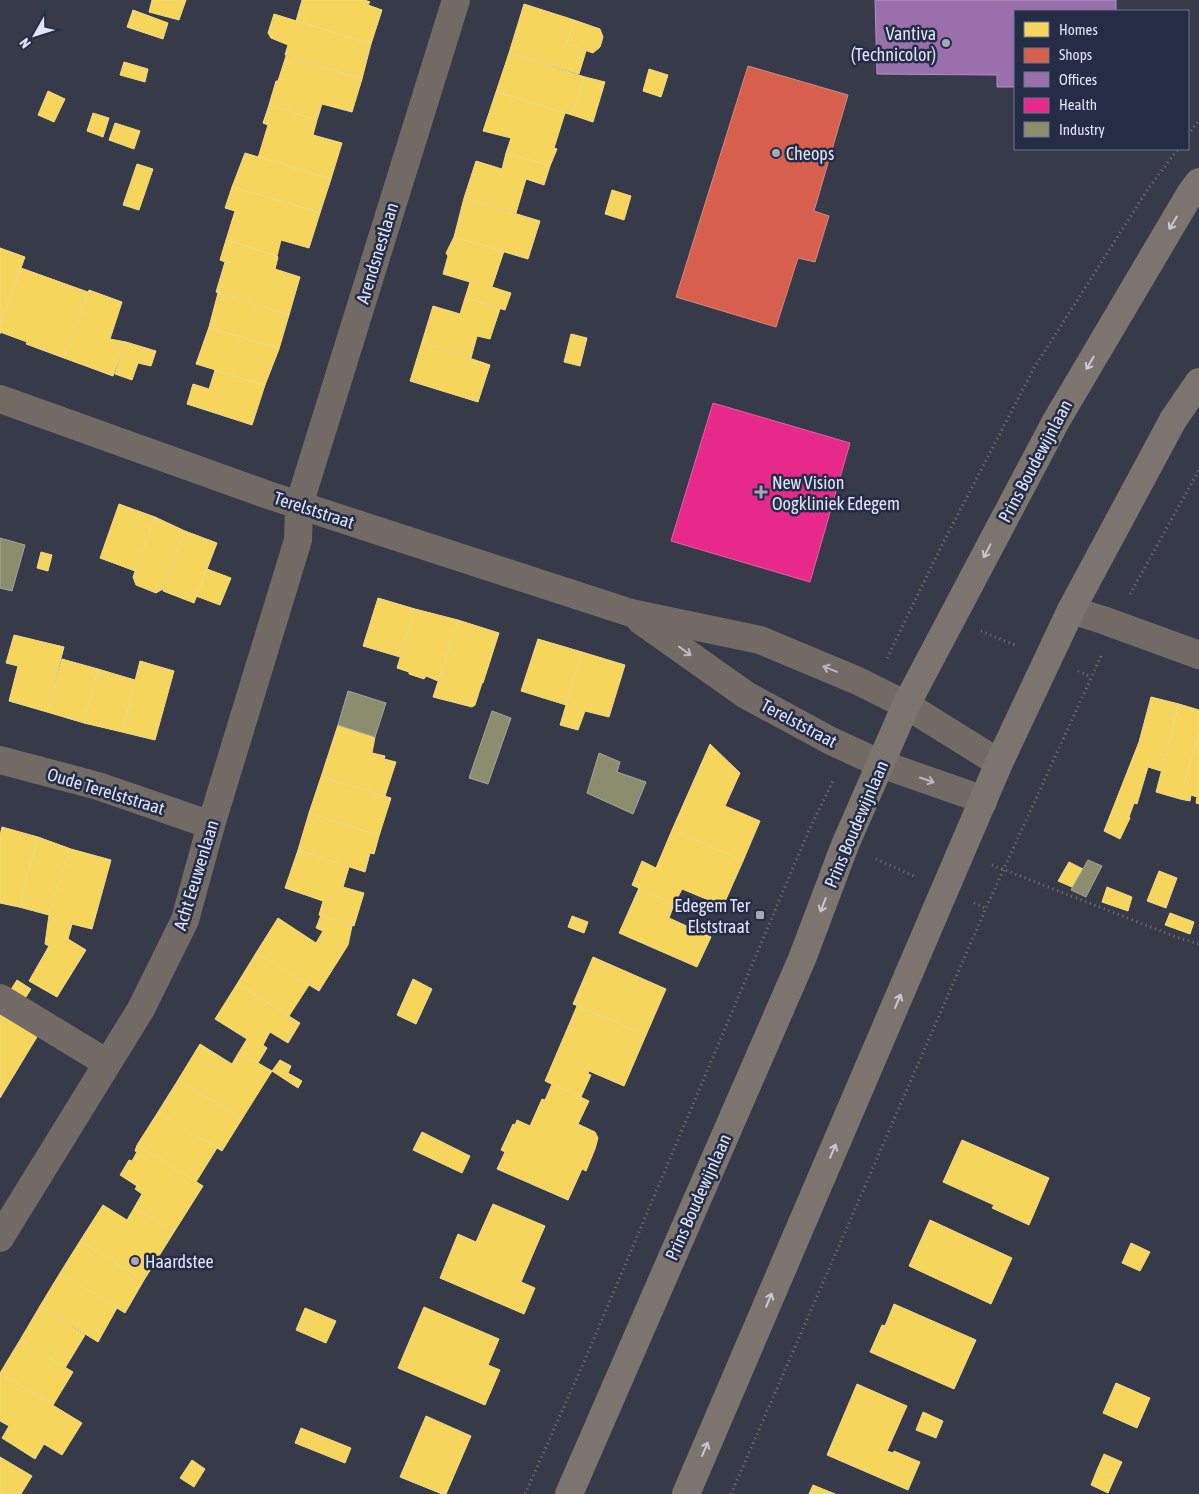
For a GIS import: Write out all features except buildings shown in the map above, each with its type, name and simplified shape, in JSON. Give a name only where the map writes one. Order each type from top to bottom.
[{"type":"main road","name":"Prins Boudewijnlaan","points":[[569,1494],[802,958],[845,845],[906,705],[1056,421],[1190,194],[1199,182]]},
{"type":"main road","points":[[686,1494],[999,763],[1071,610],[1174,420],[1199,382]]},
{"type":"street","name":"Arendsnestlaan","points":[[299,505],[456,0]]},
{"type":"street","name":"Terelststraat","points":[[0,399],[299,505],[631,613],[760,640],[874,689],[906,705],[999,763]]},
{"type":"street","name":"Acht Eeuwenlaan","points":[[0,1238],[141,1009],[185,920],[211,825],[298,540],[299,505]]},
{"type":"street","points":[[1071,610],[1199,656]]},
{"type":"street","name":"Terelststraat","points":[[631,613],[746,695],[831,742],[881,764],[967,794],[983,802]]},
{"type":"street","name":"Oude Terelststraat","points":[[0,760],[98,786],[211,825]]},
{"type":"street","points":[[0,998],[107,1063]]},
{"type":"path","points":[[1189,134],[1199,120]]},
{"type":"path","points":[[874,689],[893,644],[1034,368],[1148,190],[1177,150]]},
{"type":"path","points":[[1116,625],[1130,595],[1199,470]]},
{"type":"path","points":[[731,1494],[986,908],[1092,677],[913,604]]},
{"type":"path","points":[[526,1494],[604,1316],[809,830],[848,748]]},
{"type":"path","points":[[809,830],[986,908]]},
{"type":"path","points":[[962,852],[1176,937],[1199,944]]},
{"type":"place","name":"Vantiva (Technicolor)","points":[[946,43]]},
{"type":"place","name":"Cheops","points":[[776,153]]},
{"type":"place","name":"New Vision Oogkliniek Edegem","points":[[761,492]]},
{"type":"place","name":"Edegem Ter Elststraat","points":[[760,915]]},
{"type":"place","name":"Haardstee","points":[[135,1261]]}]
